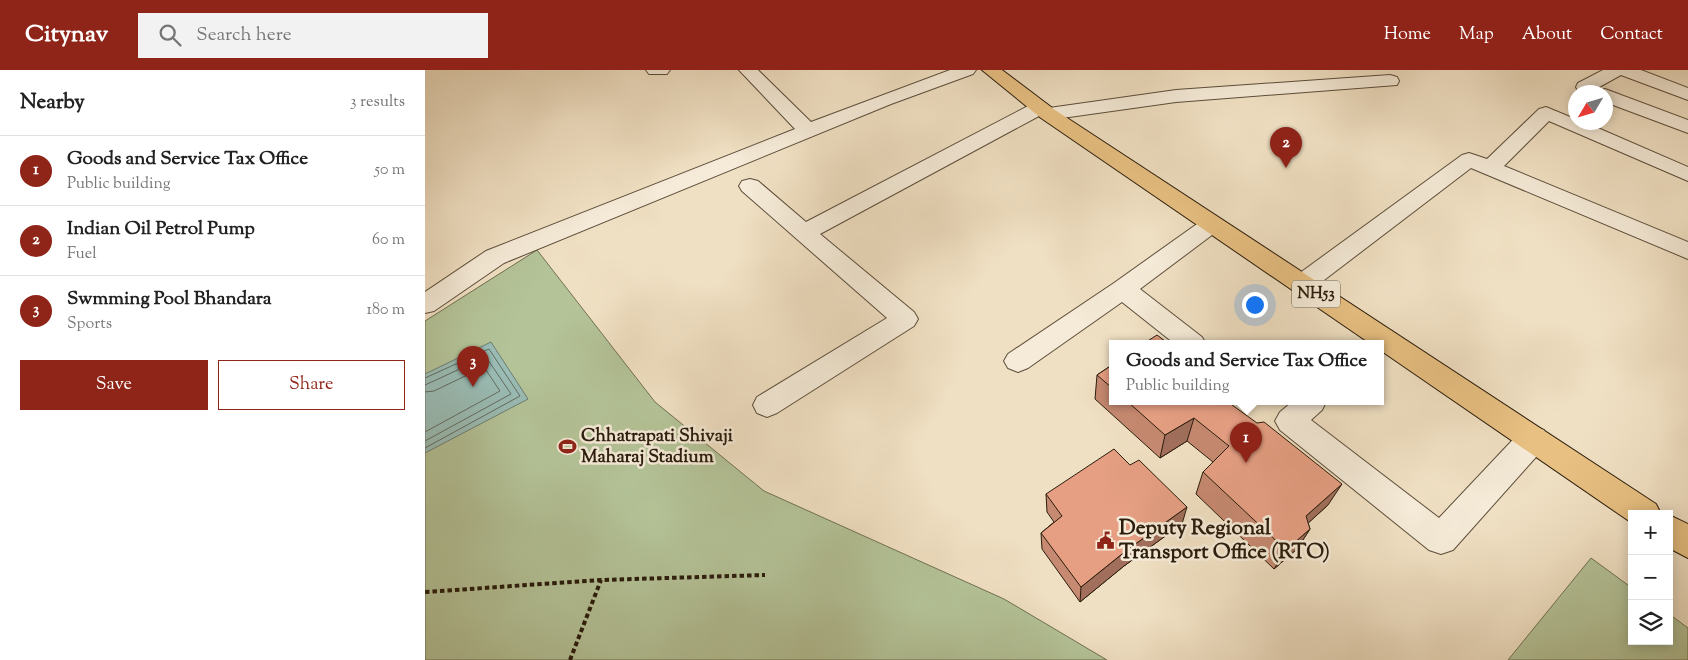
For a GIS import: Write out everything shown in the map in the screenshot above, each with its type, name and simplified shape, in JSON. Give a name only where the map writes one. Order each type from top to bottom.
[{"type":"highway","name":"NH53","points":[[991,70],[1044,111],[1639,510]]},
{"type":"highway","points":[[1673,533],[1688,542]]},
{"type":"street","points":[[655,70],[661,70]]},
{"type":"street","points":[[748,70],[808,131]]},
{"type":"street","points":[[425,304],[495,257],[884,100],[967,70]]},
{"type":"street","points":[[1593,85],[1617,70]]},
{"type":"street","points":[[1624,70],[1688,94]]},
{"type":"street","points":[[1210,96],[1209,86],[1252,74]]},
{"type":"street","points":[[805,232],[1044,111],[1177,96],[1210,96],[1390,81]]},
{"type":"street","points":[[1613,98],[1688,126]]},
{"type":"street","points":[[1490,168],[1568,101]]},
{"type":"street","points":[[1613,124],[1688,175]]},
{"type":"street","points":[[1303,284],[1469,159],[1688,251]]},
{"type":"street","points":[[750,186],[905,319],[767,405]]},
{"type":"street","points":[[1019,360],[1123,289],[1212,224]]},
{"type":"street","points":[[1123,289],[1188,340]]},
{"type":"street","points":[[1309,405],[1290,421],[1441,539],[1533,439]]},
{"type":"path","points":[[425,592],[601,580],[765,575]]},
{"type":"path","points":[[571,660],[601,580]]},
{"type":"green space","name":"Chhatrapati Shivaji Maharaj Stadium","points":[[537,250],[655,402],[764,491],[1004,599],[1107,660],[425,660],[425,321]]},
{"type":"green space","points":[[1591,558],[1628,585],[1628,645],[1673,645],[1673,617],[1688,628],[1688,660],[1508,660]]},
{"type":"water","points":[[491,342],[528,399],[425,453],[425,374]]},
{"type":"building","points":[[1157,335],[1164,340],[1149,340]]},
{"type":"building","points":[[1109,367],[1109,385],[1097,375]]},
{"type":"building","points":[[1131,405],[1232,405],[1257,423],[1264,422],[1342,484],[1306,516],[1310,529],[1286,550],[1203,472],[1229,446],[1194,418],[1165,435]]},
{"type":"building","name":"Deputy Regional Transport Office (RTO)","points":[[1114,449],[1130,465],[1139,460],[1187,507],[1127,550],[1081,587],[1041,533],[1062,516],[1046,494]]},
{"type":"place","name":"Indian Oil Petrol Pump","points":[[1286,168]]},
{"type":"place","name":"Swmming Pool Bhandara","points":[[473,387]]},
{"type":"place","name":"Chhatrapati Shivaji Maharaj Stadium","points":[[567,447]]},
{"type":"place","name":"Goods and Service Tax Office","points":[[1246,463]]},
{"type":"place","name":"Deputy Regional Transport Office (RTO)","points":[[1105,541]]}]
